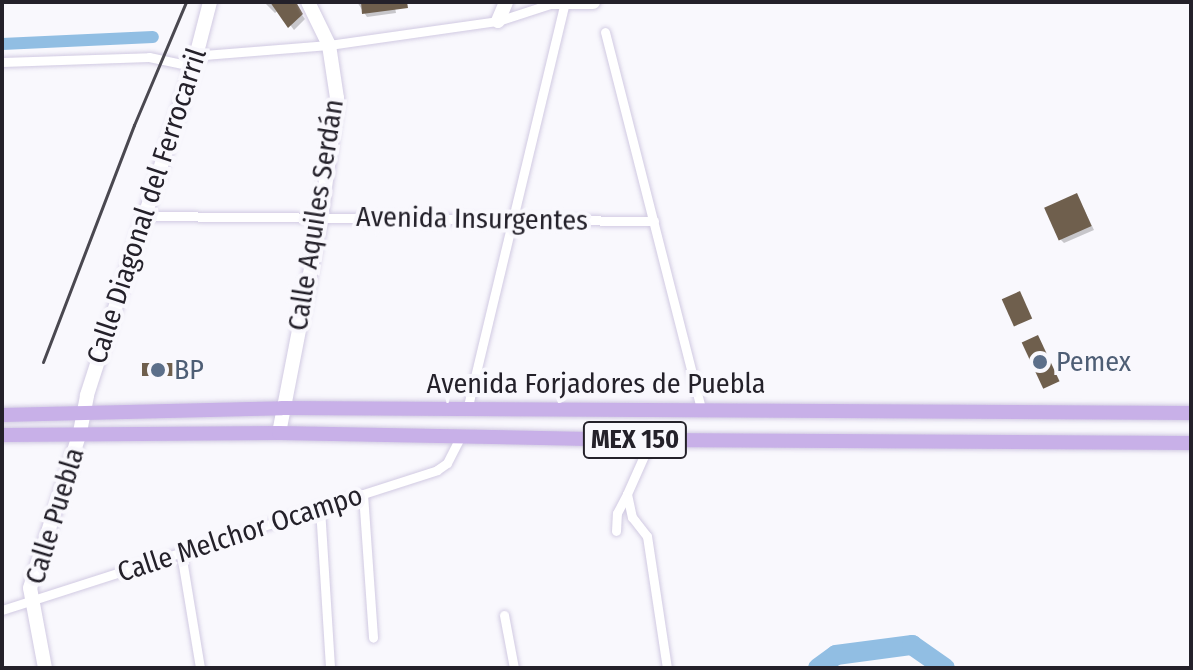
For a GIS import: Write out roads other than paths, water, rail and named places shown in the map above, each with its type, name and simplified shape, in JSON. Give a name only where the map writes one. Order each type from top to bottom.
[{"type":"main road","name":"Calle Diagonal del Ferrocarril","points":[[83,410],[147,216],[210,2]]},
{"type":"main road","name":"Calle Aquiles Serdán","points":[[279,433],[321,217],[337,98],[329,45],[308,2]]},
{"type":"main road","points":[[498,21],[506,2]]},
{"type":"main road","points":[[553,3],[593,2]]},
{"type":"main road","name":"Avenida Forjadores de Puebla","points":[[4,412],[282,408],[1191,413]]},
{"type":"main road","name":"Calle Puebla","points":[[45,668],[30,588],[80,432],[83,410]]},
{"type":"main road","name":"Avenida Forjadores de Puebla","points":[[2,435],[80,432],[279,433],[651,440],[1191,443]]},
{"type":"street","points":[[2,62],[149,57],[186,65],[204,55],[329,45],[498,21],[553,3],[511,220],[467,410]]},
{"type":"street","points":[[605,32],[701,410]]},
{"type":"street","name":"Avenida Insurgentes","points":[[147,216],[654,221]]},
{"type":"street","name":"Calle Melchor Ocampo","points":[[2,610],[442,468],[461,435]]},
{"type":"street","points":[[616,531],[617,513],[651,440]]},
{"type":"street","points":[[363,494],[373,638]]},
{"type":"street","points":[[627,494],[632,517],[647,536],[667,668]]},
{"type":"street","points":[[320,508],[330,668]]},
{"type":"street","points":[[181,553],[200,668]]},
{"type":"street","points":[[504,615],[514,668]]},
{"type":"waterway","points":[[2,44],[153,37]]},
{"type":"waterway","points":[[818,668],[836,655],[912,645],[945,668]]},
{"type":"railway","points":[[43,362],[134,125],[186,2]]},
{"type":"place","name":"Pemex","points":[[1040,362]]},
{"type":"place","name":"BP","points":[[158,370]]}]
